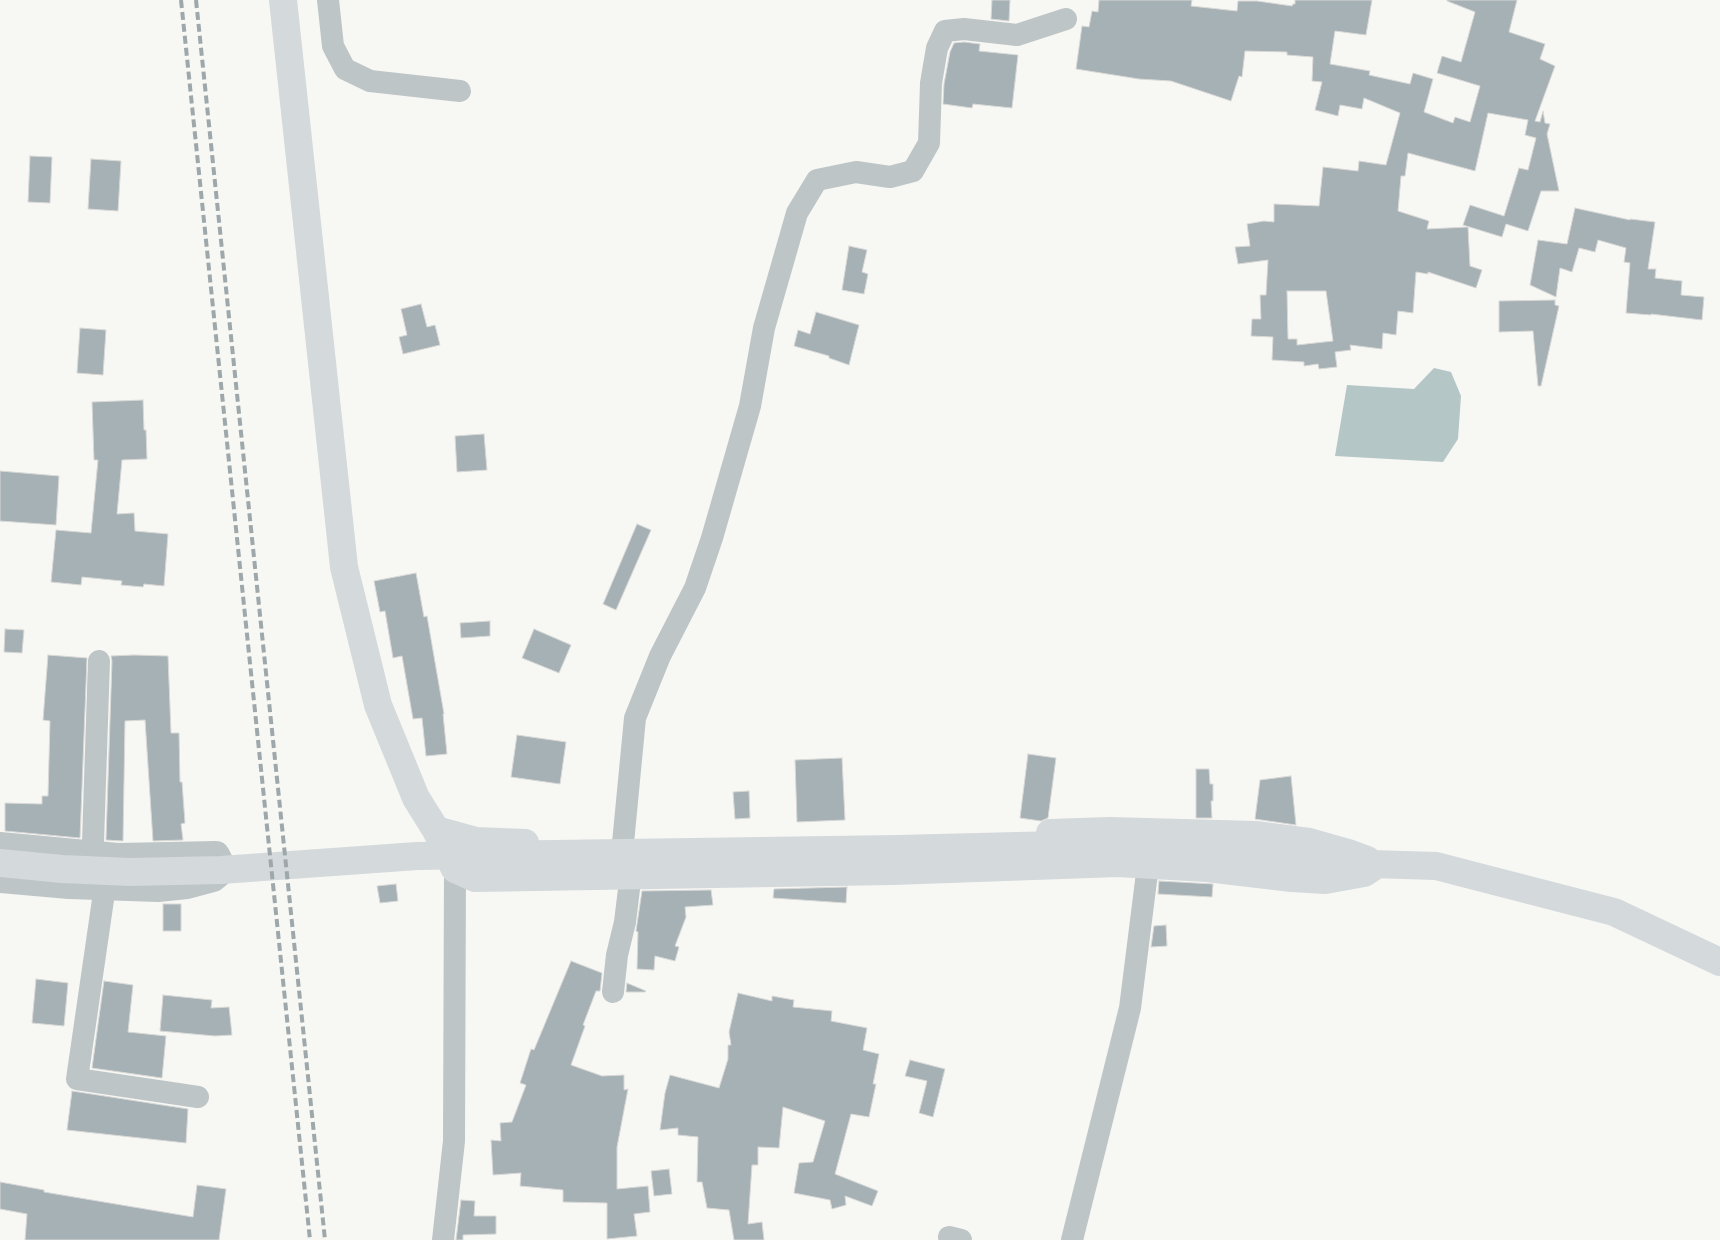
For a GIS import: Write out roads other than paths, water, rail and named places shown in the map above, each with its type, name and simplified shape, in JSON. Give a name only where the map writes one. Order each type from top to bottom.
[{"type":"main road","points":[[283,0],[344,567],[378,704],[416,798],[436,830],[456,869],[475,878],[892,871],[1118,863],[1207,868],[1325,880],[1364,873],[1377,864]]},
{"type":"main road","points":[[436,830],[476,841],[554,844],[1110,831],[1255,835],[1309,842],[1348,853],[1377,864]]},
{"type":"main road","points":[[0,863],[62,869],[140,872],[222,870],[417,856],[1058,845],[1164,847],[1339,863],[1436,866],[1614,912],[1720,962]]},
{"type":"street","points":[[328,0],[333,46],[345,69],[370,80],[460,91]]},
{"type":"street","points":[[613,992],[617,955],[625,922],[630,888],[626,875],[623,843],[636,718],[660,656],[695,588],[712,538],[750,406],[764,328],[797,213],[817,180],[856,172],[890,177],[913,171],[929,143],[931,83],[936,48],[945,31],[964,29],[1017,35],[1066,19]]},
{"type":"street","points":[[99,661],[92,855],[98,886],[77,1080],[198,1097]]},
{"type":"street","points":[[0,846],[118,857],[216,855],[220,863],[219,873],[213,878],[158,888],[0,879]]},
{"type":"street","points":[[1072,1240],[1130,1008],[1148,865]]},
{"type":"street","points":[[443,1240],[454,1141],[456,869]]},
{"type":"railway","points":[[181,0],[310,1240]]},
{"type":"railway","points":[[196,0],[325,1240]]}]
